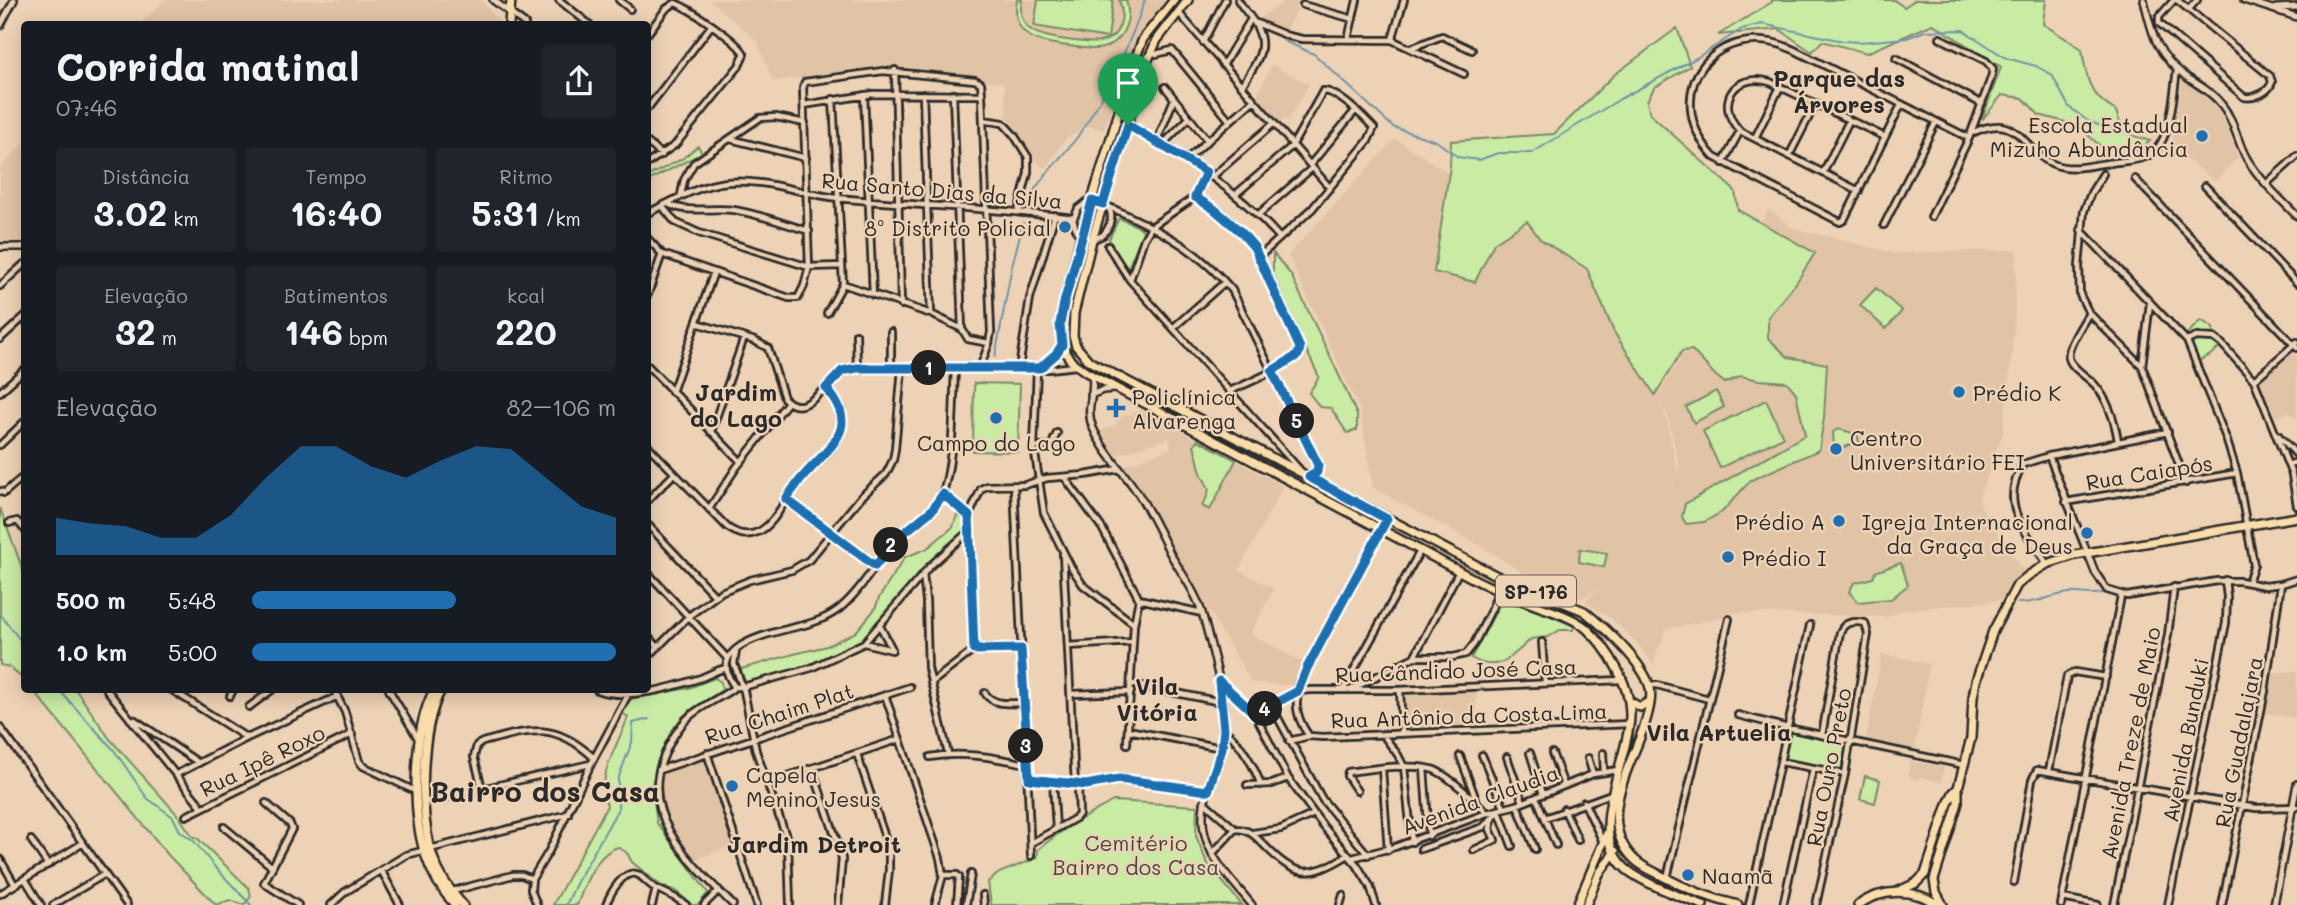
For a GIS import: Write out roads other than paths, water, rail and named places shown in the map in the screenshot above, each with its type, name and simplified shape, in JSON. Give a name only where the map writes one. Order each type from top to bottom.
[{"type":"main road","points":[[509,21],[511,0]]},
{"type":"main road","points":[[1062,345],[1062,313],[1081,236],[1139,47],[1174,0]]},
{"type":"main road","name":"SP-176","points":[[1188,0],[1152,47],[1093,240],[1073,325],[1073,337],[1081,354],[1089,361],[1497,576],[1584,611],[1608,631],[1640,667],[1650,685]]},
{"type":"main road","points":[[1120,110],[1128,125]]},
{"type":"main road","name":"SP-176","points":[[1062,345],[1076,366],[1115,389],[1497,591],[1577,622],[1599,641],[1613,661],[1629,701],[1630,724],[1612,793],[1609,827],[1614,852],[1622,865],[1638,876],[1703,905]]},
{"type":"main road","points":[[1941,905],[1934,880],[1956,809],[1958,788],[1970,738],[1976,681],[1993,631],[2017,585],[2047,564],[2087,553],[2297,517]]},
{"type":"main road","points":[[1381,530],[1387,519]]},
{"type":"main road","points":[[1420,551],[1422,536]]},
{"type":"main road","points":[[1613,661],[1619,655],[1631,657]]},
{"type":"main road","points":[[1650,685],[1650,701],[1640,738],[1618,795],[1616,815],[1619,837],[1633,859],[1666,878],[1692,892],[1738,905]]},
{"type":"main road","points":[[433,693],[423,717],[420,797],[427,848],[455,905]]},
{"type":"main road","points":[[423,743],[432,708],[440,693]]},
{"type":"main road","points":[[1629,701],[1640,707],[1650,701]]},
{"type":"main road","points":[[1897,892],[1916,883],[1925,874],[1948,804],[1958,788]]},
{"type":"main road","points":[[1577,905],[1609,827]]},
{"type":"main road","points":[[1586,905],[1619,837]]},
{"type":"main road","points":[[1599,874],[1611,867],[1622,865]]},
{"type":"main road","points":[[448,892],[463,905]]},
{"type":"main road","points":[[1678,896],[1692,892]]},
{"type":"main road","points":[[1858,905],[1879,895],[1897,892],[1916,894],[1941,905]]},
{"type":"street","points":[[0,26],[14,0]]},
{"type":"street","points":[[493,0],[521,21]]},
{"type":"street","points":[[559,0],[585,21]]},
{"type":"street","points":[[618,0],[630,9]]},
{"type":"street","points":[[1203,42],[1225,0]]},
{"type":"street","points":[[1238,0],[1252,21],[1262,47],[1242,86]]},
{"type":"street","points":[[1348,39],[1357,0]]},
{"type":"street","points":[[1392,40],[1404,0]]},
{"type":"street","points":[[2144,0],[2153,37],[2165,57],[2177,70],[2222,105],[2245,156],[2266,184],[2297,216]]},
{"type":"street","points":[[2176,0],[2189,9],[2272,80],[2271,86],[2258,95],[2244,97],[2159,23],[2159,17],[2176,0]]},
{"type":"street","points":[[2189,9],[2197,0]]},
{"type":"street","points":[[2244,0],[2297,17]]},
{"type":"street","points":[[651,29],[670,5],[679,5],[740,47],[744,58],[683,136],[670,150],[651,161]]},
{"type":"street","points":[[1303,5],[1353,19]]},
{"type":"street","points":[[2271,8],[2297,8]]},
{"type":"street","points":[[1178,12],[1330,188]]},
{"type":"street","points":[[1223,65],[1252,21]]},
{"type":"street","points":[[1252,21],[1293,37],[1392,40],[1464,74]]},
{"type":"street","points":[[651,104],[711,26]]},
{"type":"street","points":[[1410,48],[1442,36],[1472,50]]},
{"type":"street","points":[[1931,217],[1970,136],[1993,73],[1990,64],[1940,38]]},
{"type":"street","points":[[1901,105],[1842,221],[1723,163],[1700,138],[1691,118],[1689,103],[1691,92],[1710,57],[1732,45],[1776,42],[1936,122],[1970,136]]},
{"type":"street","points":[[1156,54],[1172,50],[1230,121]]},
{"type":"street","points":[[1896,58],[1982,104]]},
{"type":"street","points":[[1970,136],[1980,129],[1993,127],[2015,131],[2044,159],[2066,167],[2144,158],[2157,149],[2165,135],[2177,70]]},
{"type":"street","points":[[895,71],[901,305]]},
{"type":"street","points":[[651,242],[662,254],[795,299],[804,286],[809,267],[804,83],[809,80],[895,71],[979,81],[982,94],[991,331],[980,368]]},
{"type":"street","points":[[1859,191],[1740,131],[1732,122],[1729,112],[1728,101],[1732,90],[1750,80],[1763,80],[1885,137]]},
{"type":"street","points":[[1165,87],[1208,141]]},
{"type":"street","points":[[1755,138],[1780,87]]},
{"type":"street","points":[[1236,194],[1292,146],[1319,97],[1326,90],[1338,96],[1372,125],[1374,131],[1330,188],[1304,218],[1260,256]]},
{"type":"street","points":[[804,105],[864,94],[982,94]]},
{"type":"street","points":[[864,94],[873,295]]},
{"type":"street","points":[[923,94],[931,314]]},
{"type":"street","points":[[953,94],[961,328],[968,339],[989,343]]},
{"type":"street","points":[[827,313],[843,284],[833,99]]},
{"type":"street","points":[[1157,141],[1174,99]]},
{"type":"street","points":[[1187,159],[1254,100]]},
{"type":"street","points":[[1789,156],[1815,105]]},
{"type":"street","points":[[1259,214],[1311,166],[1355,111]]},
{"type":"street","points":[[681,195],[684,180],[694,163],[760,118],[776,117],[804,123]]},
{"type":"street","points":[[1162,145],[1189,118]]},
{"type":"street","points":[[983,120],[1003,123],[1028,157],[1028,173],[1020,212]]},
{"type":"street","points":[[1823,173],[1849,121]]},
{"type":"street","points":[[1884,225],[1936,122]]},
{"type":"street","points":[[1213,176],[1273,124]]},
{"type":"street","points":[[1128,125],[1213,176],[1259,214],[1280,238]]},
{"type":"street","points":[[1723,163],[1740,131]]},
{"type":"street","points":[[730,139],[806,158]]},
{"type":"street","points":[[651,146],[662,155]]},
{"type":"street","points":[[2266,184],[2297,156]]},
{"type":"street","points":[[1130,279],[1144,239],[1152,226],[1195,197],[1206,172]]},
{"type":"street","points":[[2103,174],[2087,202],[2081,230],[2079,287],[2083,303],[2089,313],[2142,366],[2186,483]]},
{"type":"street","points":[[2134,179],[2296,345],[2254,380]]},
{"type":"street","name":"Rua Santo Dias da Silva","points":[[651,212],[681,195],[714,184],[742,181],[839,198],[1034,212],[1073,218]]},
{"type":"street","points":[[2205,186],[2297,283]]},
{"type":"street","points":[[1195,197],[1241,232],[1260,256],[1300,348],[1298,355],[1272,371],[1230,391]]},
{"type":"street","points":[[1093,240],[1081,236],[1074,228],[1073,218],[1081,205],[1092,201],[1152,226],[1185,245],[1225,282],[1237,299],[1318,465],[1317,472],[1309,477]]},
{"type":"street","points":[[665,205],[675,222],[685,228],[809,267],[842,266]]},
{"type":"street","points":[[665,205],[737,211],[809,231]]},
{"type":"street","points":[[1105,205],[1111,211],[1112,218],[1120,212]]},
{"type":"street","points":[[1019,368],[1030,298],[1055,215]]},
{"type":"street","name":"SP-176","points":[[1093,240],[1105,234],[1112,218]]},
{"type":"street","points":[[2081,230],[2187,341],[2226,438],[2237,473],[2254,565],[2248,582]]},
{"type":"street","points":[[1108,246],[1130,279],[1301,471]]},
{"type":"street","points":[[0,247],[21,247]]},
{"type":"street","points":[[651,285],[662,254]]},
{"type":"street","points":[[0,286],[21,267]]},
{"type":"street","points":[[672,392],[714,272]]},
{"type":"street","points":[[1173,328],[1225,282]]},
{"type":"street","points":[[843,284],[931,314],[961,328]]},
{"type":"street","points":[[2142,366],[2150,302]]},
{"type":"street","points":[[2089,313],[2068,356],[2071,363],[2102,395],[2118,442]]},
{"type":"street","points":[[0,339],[21,320]]},
{"type":"street","points":[[697,323],[768,348],[782,393],[788,402]]},
{"type":"street","points":[[891,332],[891,369]]},
{"type":"street","points":[[856,334],[857,368]]},
{"type":"street","points":[[2187,341],[2196,337],[2214,338],[2254,380],[2288,465],[2297,506]]},
{"type":"street","points":[[711,432],[744,338]]},
{"type":"street","points":[[1062,345],[1056,354],[1038,368],[1034,447],[1044,513],[1083,584],[1134,624]]},
{"type":"street","points":[[788,402],[808,403],[820,395],[842,371],[857,368],[1059,369],[1076,366]]},
{"type":"street","points":[[735,687],[727,671],[728,660],[736,650],[754,638],[830,615],[845,603],[899,537],[932,510],[943,494],[951,442],[955,368]]},
{"type":"street","points":[[651,369],[740,462]]},
{"type":"street","points":[[651,654],[689,616],[715,596],[738,584],[801,566],[816,552],[861,496],[878,482],[890,468],[895,449],[902,369]]},
{"type":"street","points":[[0,392],[21,373]]},
{"type":"street","points":[[1092,376],[1088,410],[1093,428],[1142,500],[1202,613],[1219,681],[1224,729],[1222,748],[1204,802],[1202,822],[1212,855],[1252,905]]},
{"type":"street","points":[[651,449],[735,532],[749,535],[764,529],[797,484],[841,434],[840,406],[826,388]]},
{"type":"street","points":[[1091,396],[1103,390],[1115,389]]},
{"type":"street","points":[[709,509],[740,462],[788,402]]},
{"type":"street","points":[[0,445],[21,425]]},
{"type":"street","points":[[2047,564],[2015,514],[2012,504],[2018,474],[2023,464],[2049,456],[2168,432]]},
{"type":"street","points":[[1034,447],[1051,446],[1057,433]]},
{"type":"street","points":[[2276,433],[2297,455]]},
{"type":"street","points":[[1268,455],[1273,450],[1274,442]]},
{"type":"street","points":[[2049,456],[2087,553],[2103,586],[2112,593],[2121,596],[2225,580],[2265,586],[2297,579]]},
{"type":"street","points":[[2288,465],[2297,462]]},
{"type":"street","points":[[974,650],[969,516],[978,494],[984,487],[1014,486],[1047,478],[1119,469]]},
{"type":"street","name":"Rua Caiapós","points":[[2066,502],[2237,473]]},
{"type":"street","points":[[651,497],[674,474]]},
{"type":"street","points":[[1065,477],[1102,528],[1139,599],[1134,624],[1127,744]]},
{"type":"street","points":[[1,493],[21,478]]},
{"type":"street","points":[[1014,486],[1031,856]]},
{"type":"street","points":[[943,494],[969,516]]},
{"type":"street","points":[[786,499],[875,566]]},
{"type":"street","points":[[9,523],[17,521],[21,526]]},
{"type":"street","points":[[651,528],[715,596]]},
{"type":"street","points":[[1309,736],[1298,716],[1295,701],[1298,691],[1307,668],[1381,530]]},
{"type":"street","points":[[733,905],[678,844],[665,824],[659,808],[656,792],[659,770],[672,740],[680,728],[701,708],[735,687],[811,668],[864,643],[930,566],[969,531]]},
{"type":"street","points":[[1031,843],[1078,816],[1063,551]]},
{"type":"street","points":[[1344,688],[1420,551]]},
{"type":"street","points":[[1415,657],[1459,571]]},
{"type":"street","points":[[923,574],[928,668],[948,754]]},
{"type":"street","points":[[651,576],[728,660]]},
{"type":"street","points":[[1352,689],[1415,657],[1453,657],[1466,653],[1474,644],[1488,617],[1497,591],[1497,576]]},
{"type":"street","name":"Avenida Bunduki","points":[[2168,905],[2226,622],[2225,580]]},
{"type":"street","name":"Rua Guadalajara","points":[[2222,905],[2268,670],[2281,584]]},
{"type":"street","name":"Avenida Treze de Maio","points":[[2114,905],[2168,635],[2174,587]]},
{"type":"street","points":[[2061,905],[2121,596]]},
{"type":"street","points":[[1139,599],[1202,613]]},
{"type":"street","points":[[1666,878],[1729,619]]},
{"type":"street","name":"Rua Ouro Preto","points":[[1816,905],[1850,741],[1868,634],[1865,623],[1848,623],[1842,627],[1822,735]]},
{"type":"street","points":[[864,643],[892,650],[880,625]]},
{"type":"street","points":[[1749,905],[1810,625]]},
{"type":"street","points":[[651,640],[658,647]]},
{"type":"street","points":[[1068,646],[1133,642]]},
{"type":"street","points":[[1542,642],[1545,684]]},
{"type":"street","points":[[932,683],[974,650],[1021,649]]},
{"type":"street","points":[[736,650],[734,661],[743,687],[754,739],[790,849],[790,905]]},
{"type":"street","points":[[651,690],[716,671],[733,669],[737,673]]},
{"type":"street","points":[[2049,771],[2067,676],[2075,672],[2106,677]]},
{"type":"street","name":"Rua Cândido José Casa","points":[[1255,714],[1298,691],[1344,688],[1400,690],[1621,680]]},
{"type":"street","points":[[1219,681],[1255,714],[1288,778],[1350,856],[1370,886],[1376,905]]},
{"type":"street","points":[[1132,684],[1222,702]]},
{"type":"street","points":[[1650,685],[1709,699]]},
{"type":"street","name":"Rua Chaim Plat","points":[[659,770],[910,687]]},
{"type":"street","points":[[1400,690],[1402,734]]},
{"type":"street","points":[[985,692],[989,699],[995,702],[1024,704]]},
{"type":"street","points":[[1071,695],[1131,692]]},
{"type":"street","points":[[109,693],[202,807]]},
{"type":"street","points":[[177,693],[247,738]]},
{"type":"street","points":[[250,707],[268,693]]},
{"type":"street","points":[[336,693],[359,761],[368,770],[420,797],[482,788],[591,764]]},
{"type":"street","points":[[391,693],[423,743]]},
{"type":"street","points":[[537,905],[531,890],[532,879],[629,693]]},
{"type":"street","points":[[885,695],[935,839],[943,876],[935,905]]},
{"type":"street","points":[[177,774],[338,696]]},
{"type":"street","points":[[1271,705],[1322,799],[1368,855]]},
{"type":"street","points":[[1738,715],[1965,765]]},
{"type":"street","points":[[130,719],[199,762]]},
{"type":"street","name":"Rua Antônio da Costa Lima","points":[[1289,741],[1309,736],[1630,724]]},
{"type":"street","points":[[0,727],[126,904]]},
{"type":"street","points":[[1224,729],[1248,758],[1261,785]]},
{"type":"street","points":[[482,788],[474,757],[477,745],[483,742],[538,730],[561,734],[598,751]]},
{"type":"street","points":[[1128,730],[1222,748]]},
{"type":"street","name":"Rua Ipê Roxo","points":[[186,816],[352,734]]},
{"type":"street","points":[[1383,735],[1404,768],[1412,842]]},
{"type":"street","points":[[767,783],[900,740]]},
{"type":"street","points":[[583,746],[594,758]]},
{"type":"street","points":[[1552,752],[1564,785]]},
{"type":"street","points":[[707,753],[757,905]]},
{"type":"street","points":[[1530,753],[1543,794]]},
{"type":"street","points":[[1603,753],[1604,771]]},
{"type":"street","points":[[857,754],[889,849],[885,905]]},
{"type":"street","points":[[930,757],[948,754],[1027,764]]},
{"type":"street","points":[[1482,755],[1512,846]]},
{"type":"street","points":[[1460,756],[1478,803]]},
{"type":"street","points":[[1507,757],[1535,849]]},
{"type":"street","points":[[1588,758],[1593,774]]},
{"type":"street","points":[[1781,762],[1844,774]]},
{"type":"street","points":[[812,768],[842,859],[838,905]]},
{"type":"street","points":[[1424,768],[1429,836]]},
{"type":"street","points":[[1357,790],[1347,773],[1424,768],[1437,771],[1487,813]]},
{"type":"street","points":[[1783,905],[1813,768]]},
{"type":"street","points":[[1382,769],[1388,850]]},
{"type":"street","name":"Avenida Claudia","points":[[1252,833],[1282,862],[1304,872],[1350,856],[1388,850],[1487,813],[1520,804],[1593,774],[1619,770]]},
{"type":"street","points":[[2014,883],[2032,780],[2038,770],[2241,806],[2270,809],[2295,807]]},
{"type":"street","points":[[1247,785],[1279,782],[1288,778]]},
{"type":"street","points":[[1029,779],[1077,784],[1119,779],[1208,791]]},
{"type":"street","points":[[1053,781],[1056,830]]},
{"type":"street","points":[[2274,905],[2295,807],[2297,784]]},
{"type":"street","points":[[1545,818],[1612,793]]},
{"type":"street","points":[[1536,797],[1556,845]]},
{"type":"street","points":[[1204,802],[1235,829],[1252,833],[1281,829],[1314,814]]},
{"type":"street","points":[[1584,802],[1604,843]]},
{"type":"street","points":[[266,803],[292,828],[264,883],[298,905]]},
{"type":"street","points":[[1421,849],[1483,827],[1502,809]]},
{"type":"street","points":[[1564,809],[1578,841]]},
{"type":"street","points":[[331,905],[345,892],[407,855],[568,814]]},
{"type":"street","points":[[1474,850],[1495,840],[1490,829],[1493,819]]},
{"type":"street","points":[[224,827],[271,866]]},
{"type":"street","points":[[1212,855],[1235,829]]},
{"type":"street","points":[[31,839],[48,865]]},
{"type":"street","points":[[0,894],[82,843]]},
{"type":"street","points":[[0,859],[15,885]]},
{"type":"street","points":[[381,870],[400,905]]},
{"type":"street","points":[[53,905],[105,874]]},
{"type":"street","points":[[606,905],[612,892],[628,874],[636,874],[656,889],[668,892],[686,905]]},
{"type":"street","points":[[966,905],[971,874]]},
{"type":"street","points":[[448,892],[513,875],[532,879]]},
{"type":"street","points":[[943,876],[959,877],[957,905]]},
{"type":"street","points":[[24,879],[41,905]]},
{"type":"street","points":[[652,905],[656,889]]},
{"type":"street","points":[[704,905],[719,890]]},
{"type":"street","points":[[983,895],[984,905]]},
{"type":"street","points":[[1340,905],[1343,895]]},
{"type":"street","points":[[2062,898],[2098,905]]},
{"type":"waterway","points":[[1026,205],[1043,178],[1078,136],[1098,104],[1124,53],[1145,0]]},
{"type":"waterway","points":[[1284,41],[1314,54],[1393,127],[1436,141],[1458,157],[1479,160],[1498,153],[1532,153],[1742,29],[1762,24],[1860,42],[1907,38],[1925,31],[1963,30],[2006,58],[2036,66],[2052,75],[2069,107],[2088,121],[2120,130]]},
{"type":"waterway","points":[[995,357],[1023,223]]},
{"type":"waterway","points":[[2018,603],[2069,593],[2103,593]]},
{"type":"waterway","points":[[0,614],[21,641]]},
{"type":"waterway","points":[[62,693],[114,750],[147,798],[173,817],[180,831],[194,841],[251,905]]},
{"type":"waterway","points":[[566,905],[618,809],[618,779],[632,742],[633,723],[649,719]]},
{"type":"place","name":"Escola Estadual Mizuho Abundância","points":[[2202,136]]},
{"type":"place","name":"8º Distrito Policial","points":[[1065,227]]},
{"type":"place","name":"Prédio K","points":[[1959,392]]},
{"type":"place","name":"Policlínica Alvarenga","points":[[1116,408]]},
{"type":"place","name":"Campo do Lago","points":[[996,418]]},
{"type":"place","name":"Centro Universitário FEI","points":[[1836,449]]},
{"type":"place","name":"Prédio A","points":[[1839,521]]},
{"type":"place","name":"Igreja Internacional da Graça de Deus","points":[[2087,533]]},
{"type":"place","name":"Prédio I","points":[[1728,557]]},
{"type":"place","name":"Capela Menino Jesus","points":[[732,786]]},
{"type":"place","name":"Naamã","points":[[1688,875]]},
{"type":"district","name":"Parque das Árvores","points":[[1839,91]]},
{"type":"district","name":"Jardim do Lago","points":[[736,405]]},
{"type":"district","name":"Vila Vitória","points":[[1157,699]]},
{"type":"district","name":"Vila Artuelia","points":[[1719,732]]},
{"type":"district","name":"Bairro dos Casa","points":[[545,791]]},
{"type":"district","name":"Jardim Detroit","points":[[814,844]]},
{"type":"park label","name":"Cemitério Bairro dos Casa","points":[[1136,854]]}]
